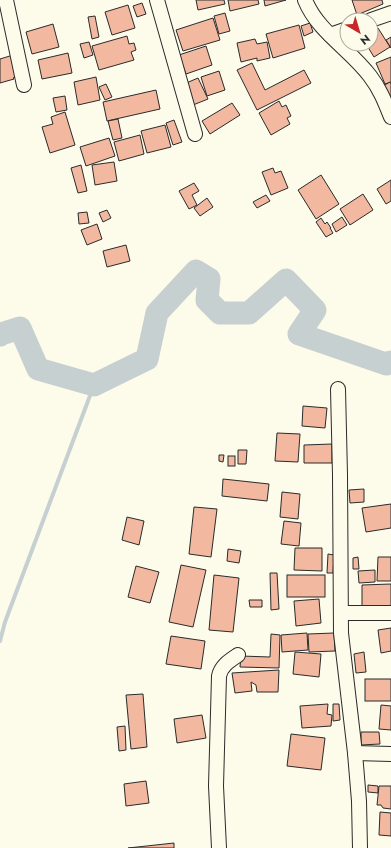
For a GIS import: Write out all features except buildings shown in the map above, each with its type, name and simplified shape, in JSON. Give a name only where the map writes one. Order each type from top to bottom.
[{"type":"street","points":[[6,0],[24,85]]},
{"type":"street","points":[[157,0],[195,134]]},
{"type":"street","points":[[305,0],[308,8],[320,25],[370,75],[382,93],[391,117]]},
{"type":"street","points":[[379,17],[391,13]]},
{"type":"street","points":[[330,35],[339,32]]},
{"type":"street","points":[[338,389],[341,633],[356,753],[360,848]]},
{"type":"street","points":[[341,613],[391,613]]},
{"type":"street","points":[[218,848],[216,786],[219,676],[220,670],[226,663],[238,655]]},
{"type":"street","points":[[356,753],[391,754]]},
{"type":"waterway","points":[[0,335],[20,328],[38,369],[94,385],[147,359],[157,313],[196,271],[209,279],[207,300],[220,313],[249,313],[286,280],[315,310],[299,334],[386,364],[391,362]]},
{"type":"waterway","points":[[0,641],[5,622],[94,385]]}]
